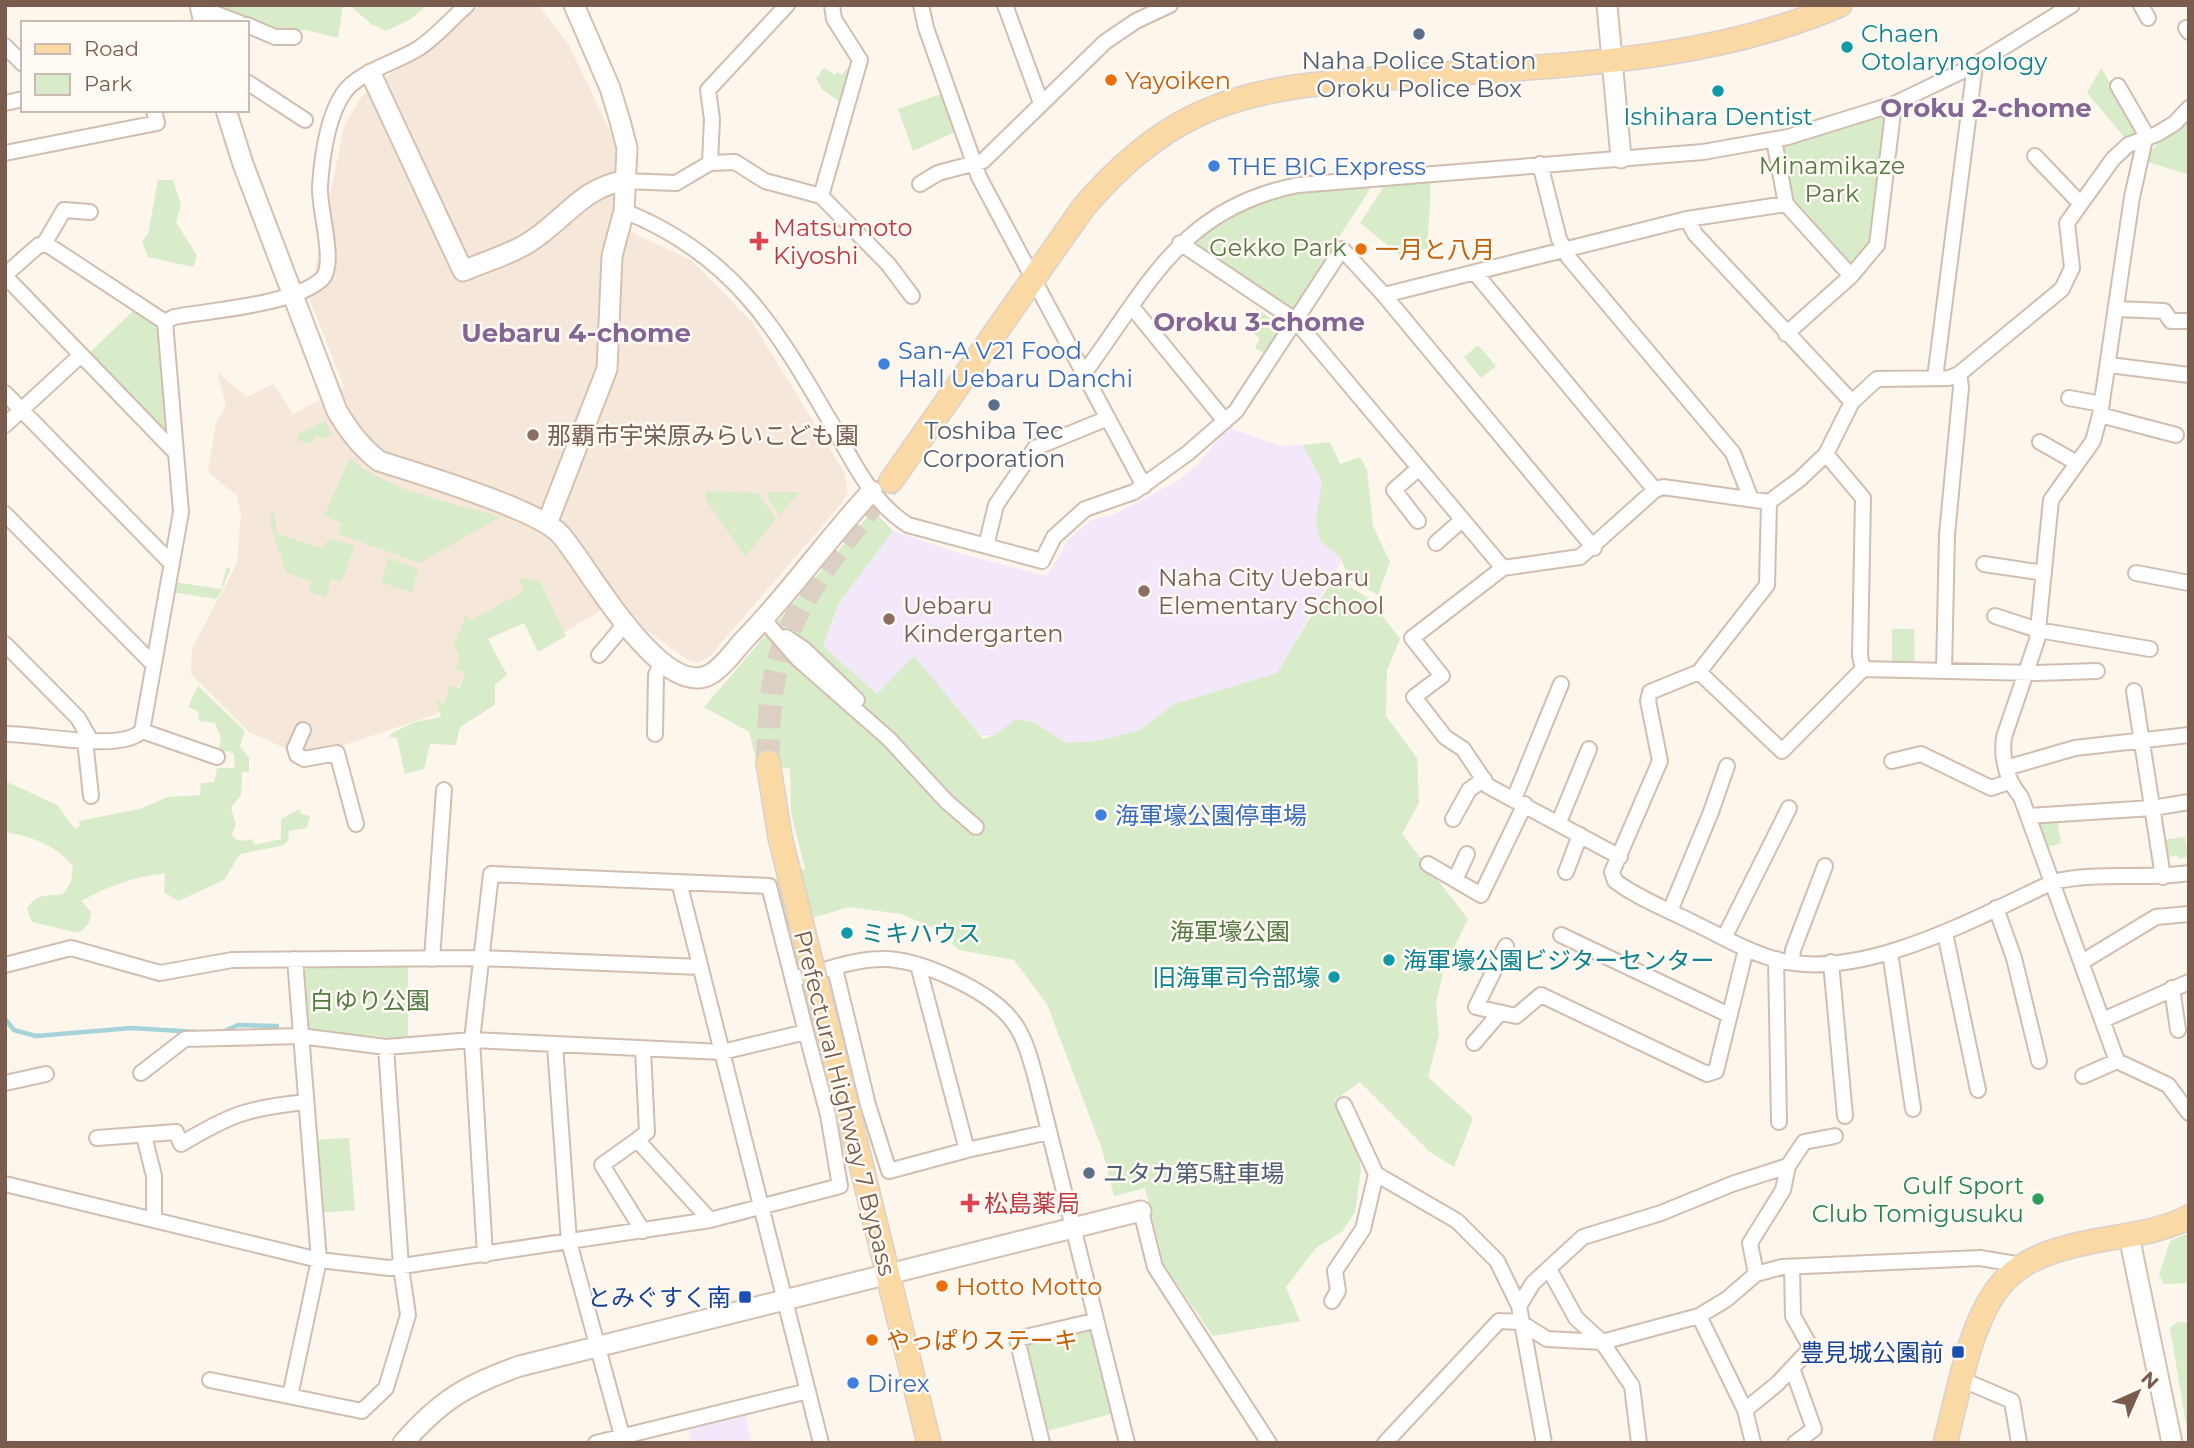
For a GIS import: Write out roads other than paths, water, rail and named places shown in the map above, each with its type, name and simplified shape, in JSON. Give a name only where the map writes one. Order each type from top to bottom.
[{"type":"main road","points":[[881,486],[1083,208],[1118,169],[1169,131],[1226,104],[1304,85],[1612,60],[1676,52],[1736,40],[1814,16],[1840,5]]},
{"type":"main road","name":"Prefectural Highway 7 Bypass","points":[[768,762],[780,837],[929,1443]]},
{"type":"main road","points":[[1945,1443],[1979,1324],[1990,1301],[2007,1278],[2022,1265],[2065,1248],[2169,1226],[2189,1217]]},
{"type":"street","points":[[165,322],[174,317],[292,294],[321,279],[329,267],[320,188],[325,149],[344,90],[419,48],[467,5]]},
{"type":"street","points":[[548,521],[607,369],[612,257],[624,211],[623,181],[627,148],[621,121],[610,88],[574,5]]},
{"type":"street","points":[[710,163],[712,119],[708,89],[786,5]]},
{"type":"street","points":[[821,196],[860,60],[834,19],[832,5]]},
{"type":"street","points":[[921,5],[926,28],[973,164],[1144,486]]},
{"type":"street","points":[[1004,5],[1041,103]]},
{"type":"street","points":[[920,184],[938,173],[983,162],[1111,38],[1170,5]]},
{"type":"street","points":[[1607,5],[1621,158]]},
{"type":"street","points":[[1085,372],[1156,271],[1180,243],[1210,219],[1237,203],[1287,187],[1703,152],[1774,140],[1894,104],[1975,65],[2072,5]]},
{"type":"street","points":[[202,12],[233,21]]},
{"type":"street","points":[[248,25],[275,37],[294,37]]},
{"type":"street","points":[[5,46],[21,62]]},
{"type":"street","points":[[1935,379],[1975,65]]},
{"type":"street","points":[[371,74],[463,271],[528,243],[587,193],[605,184],[623,181],[676,183],[710,163],[735,162],[765,181],[821,196],[888,264],[912,296]]},
{"type":"street","points":[[248,83],[304,120]]},
{"type":"street","points":[[2117,1061],[2021,797],[2007,775],[2002,752],[2004,737],[2038,630],[2051,500],[2092,441],[2109,365],[2132,197],[2147,139],[2118,86]]},
{"type":"street","points":[[1786,334],[1851,276],[1877,245],[1894,104]]},
{"type":"street","points":[[1620,857],[1488,786],[1464,749],[1445,737],[1414,697],[1442,676],[1412,638],[1503,568],[1580,557],[1594,548],[1655,490],[1663,487],[1769,502],[1800,479],[1826,454],[1852,402],[1877,379],[1935,379],[1959,374],[2062,289],[2072,268],[2067,223],[2079,202],[2113,159],[2128,145],[2147,139],[2175,123],[2189,108]]},
{"type":"street","points":[[5,153],[157,123],[154,112]]},
{"type":"street","points":[[227,112],[337,411],[362,448],[379,461],[548,521],[625,624],[662,661],[687,676],[704,677],[770,626],[881,486]]},
{"type":"street","points":[[1774,140],[1786,204],[1851,276]]},
{"type":"street","points":[[2035,156],[2079,202]]},
{"type":"street","points":[[1540,164],[1564,250],[1733,453],[1751,499]]},
{"type":"street","points":[[1384,295],[1687,219],[1786,204]]},
{"type":"street","points":[[90,212],[64,210],[44,244],[5,276],[174,451]]},
{"type":"street","points":[[624,211],[671,234],[715,264],[763,313],[881,486],[890,512],[908,525],[1042,561],[1054,537],[1085,509],[1144,486],[1225,421],[1245,398],[1342,249],[1384,295],[1594,548]]},
{"type":"street","points":[[1687,219],[1695,234],[1852,402]]},
{"type":"street","points":[[1180,243],[1295,320],[1503,568]]},
{"type":"street","points":[[44,244],[165,322]]},
{"type":"street","points":[[1476,274],[1655,490]]},
{"type":"street","points":[[1132,307],[1225,421]]},
{"type":"street","points":[[2117,309],[2164,311],[2171,321],[2189,321]]},
{"type":"street","points":[[142,731],[181,512],[165,322]]},
{"type":"street","points":[[5,425],[80,355]]},
{"type":"street","points":[[2109,365],[2189,375]]},
{"type":"street","points":[[1944,670],[1947,535],[1961,387],[1959,374]]},
{"type":"street","points":[[5,393],[171,563]]},
{"type":"street","points":[[2069,398],[2176,435]]},
{"type":"street","points":[[986,546],[1001,495],[1035,448],[1108,418]]},
{"type":"street","points":[[2040,442],[2077,463]]},
{"type":"street","points":[[1826,454],[1863,498],[1860,656],[1863,669]]},
{"type":"street","points":[[1418,521],[1394,490],[1419,468]]},
{"type":"street","points":[[1769,502],[1767,585],[1699,672],[1650,692],[1648,701],[1660,761],[1612,872],[1615,881],[1746,949],[1776,960],[1831,962],[1890,953],[1945,933],[2053,882],[2069,878],[2163,877],[2189,873]]},
{"type":"street","points":[[5,514],[152,663]]},
{"type":"street","points":[[1436,542],[1462,520]]},
{"type":"street","points":[[1984,564],[2044,573]]},
{"type":"street","points":[[2136,572],[2189,583]]},
{"type":"street","points":[[1996,616],[2038,630],[2150,649]]},
{"type":"street","points":[[599,655],[625,624]]},
{"type":"street","points":[[770,626],[804,649],[918,758],[954,796],[976,827]]},
{"type":"street","points":[[5,644],[78,718],[88,739],[90,796]]},
{"type":"street","points":[[655,734],[656,675],[662,661]]},
{"type":"street","points":[[1699,672],[1782,751],[1863,669],[2025,673],[2097,671]]},
{"type":"street","points":[[1428,864],[1481,895],[1519,801],[1561,684]]},
{"type":"street","points":[[2134,691],[2163,877]]},
{"type":"street","points":[[303,730],[295,748],[297,755],[304,759],[337,753],[356,824]]},
{"type":"street","points":[[5,734],[128,739],[142,731],[217,757]]},
{"type":"street","points":[[1892,761],[1920,754],[1991,788],[2007,775],[2075,748],[2189,735]]},
{"type":"street","points":[[1559,822],[1589,749]]},
{"type":"street","points":[[1670,911],[1727,766]]},
{"type":"street","points":[[1453,819],[1469,790],[1484,779]]},
{"type":"street","points":[[432,959],[444,790]]},
{"type":"street","points":[[2028,816],[2152,808],[2189,802]]},
{"type":"street","points":[[1724,938],[1789,808]]},
{"type":"street","points":[[1566,873],[1580,835]]},
{"type":"street","points":[[1455,880],[1467,854]]},
{"type":"street","points":[[1792,961],[1793,950],[1825,866]]},
{"type":"street","points":[[5,1184],[319,1260],[401,1267],[485,1255],[643,1231],[710,1220],[761,1209],[840,1186],[828,1115],[769,886],[491,874],[472,1040],[485,1255]]},
{"type":"street","points":[[679,882],[821,1443]]},
{"type":"street","points":[[1996,908],[2014,958],[2039,1061]]},
{"type":"street","points":[[2082,962],[2156,917],[2189,914]]},
{"type":"street","points":[[1945,933],[1978,1090]]},
{"type":"street","points":[[1560,934],[1729,1015]]},
{"type":"street","points":[[1506,946],[1476,1007],[1516,1016],[1541,995],[1707,1074],[1716,1071],[1746,949]]},
{"type":"street","points":[[5,965],[71,948],[160,974],[232,960],[295,959],[481,958],[700,967]]},
{"type":"street","points":[[1890,953],[1913,1109]]},
{"type":"street","points":[[290,1396],[319,1260],[295,959]]},
{"type":"street","points":[[793,979],[881,959],[918,965],[989,1000],[1011,1019],[1028,1054],[1127,1443]]},
{"type":"street","points":[[1776,960],[1779,1122]]},
{"type":"street","points":[[1831,962],[1845,1116]]},
{"type":"street","points":[[918,965],[967,1150]]},
{"type":"street","points":[[835,969],[868,1105],[888,1171],[1049,1132]]},
{"type":"street","points":[[2104,1020],[2189,982]]},
{"type":"street","points":[[2172,988],[2178,1030]]},
{"type":"street","points":[[1474,1043],[1499,1014]]},
{"type":"street","points":[[141,1073],[185,1039],[300,1036],[386,1048],[472,1040],[722,1052],[806,1032]]},
{"type":"street","points":[[555,1045],[569,1242],[595,1346],[623,1439]]},
{"type":"street","points":[[211,1380],[362,1410],[386,1388],[408,1315],[401,1267],[386,1048]]},
{"type":"street","points":[[643,1050],[647,1132],[602,1165],[643,1231]]},
{"type":"street","points":[[2083,1076],[2117,1061],[2168,1084],[2189,1113]]},
{"type":"street","points":[[5,1083],[46,1074]]},
{"type":"street","points":[[97,1138],[176,1132],[181,1144],[227,1116],[259,1107],[306,1102]]},
{"type":"street","points":[[1343,1105],[1376,1174],[1457,1222],[1497,1261],[1519,1306],[1544,1443]]},
{"type":"street","points":[[144,1136],[154,1176],[154,1220]]},
{"type":"street","points":[[1519,1306],[1533,1283],[1593,1231],[1644,1218],[1788,1166],[1804,1142],[1835,1136]]},
{"type":"street","points":[[637,1140],[710,1220]]},
{"type":"street","points":[[1756,1273],[1750,1243],[1781,1195],[1789,1175],[1788,1166]]},
{"type":"street","points":[[1332,1301],[1338,1291],[1335,1271],[1363,1229],[1376,1174]]},
{"type":"street","points":[[403,1443],[432,1410],[475,1382],[520,1366],[1141,1211],[1155,1267],[1269,1443]]},
{"type":"street","points":[[2129,1236],[2172,1443]]},
{"type":"street","points":[[1385,1443],[1499,1321],[1520,1322],[1547,1339],[1602,1342],[1699,1316],[1727,1299],[1756,1273],[1782,1267],[1980,1258],[2022,1265]]},
{"type":"street","points":[[1745,1410],[1811,1348],[1793,1316],[1791,1268]]},
{"type":"street","points":[[1549,1269],[1576,1318],[1602,1342],[1632,1386],[1639,1443]]},
{"type":"street","points":[[1699,1316],[1745,1410],[1753,1443]]},
{"type":"street","points":[[1042,1443],[1017,1339],[1094,1321]]},
{"type":"street","points":[[1792,1368],[1814,1429],[1795,1443]]},
{"type":"street","points":[[1963,1380],[2012,1401],[2019,1443]]},
{"type":"street","points":[[596,1443],[623,1439],[808,1391]]},
{"type":"waterway","points":[[5,1019],[14,1030],[36,1036],[132,1028],[197,1032]]},
{"type":"waterway","points":[[220,1033],[238,1025],[277,1026]]},
{"type":"tunnel","points":[[768,762],[773,689],[783,646],[793,623],[817,580],[891,481]]},
{"type":"place","name":"Naha Police Station Oroku Police Box","points":[[1419,34]]},
{"type":"place","name":"Chaen Otolaryngology","points":[[1847,47]]},
{"type":"place","name":"Yayoiken","points":[[1111,80]]},
{"type":"place","name":"Ishihara Dentist","points":[[1718,91]]},
{"type":"place","name":"THE BIG Express","points":[[1214,166]]},
{"type":"place","name":"Matsumoto Kiyoshi","points":[[759,241]]},
{"type":"place","name":"一月と八月","points":[[1361,249]]},
{"type":"place","name":"San-A V21 Food Hall Uebaru Danchi","points":[[884,364]]},
{"type":"place","name":"Toshiba Tec Corporation","points":[[994,405]]},
{"type":"place","name":"那覇市宇栄原みらいこども園","points":[[533,435]]},
{"type":"place","name":"Naha City Uebaru Elementary School","points":[[1144,591]]},
{"type":"place","name":"Uebaru Kindergarten","points":[[889,619]]},
{"type":"place","name":"海軍壕公園停車場","points":[[1101,815]]},
{"type":"place","name":"ミキハウス","points":[[847,933]]},
{"type":"place","name":"海軍壕公園ビジターセンター","points":[[1389,960]]},
{"type":"place","name":"旧海軍司令部壕","points":[[1334,977]]},
{"type":"place","name":"ユタカ第5駐車場","points":[[1089,1173]]},
{"type":"place","name":"Gulf Sport Club Tomigusuku","points":[[2038,1199]]},
{"type":"place","name":"松島薬局","points":[[970,1203]]},
{"type":"place","name":"Hotto Motto","points":[[942,1286]]},
{"type":"place","name":"とみぐすく南","points":[[745,1297]]},
{"type":"place","name":"やっぱりステーキ","points":[[872,1340]]},
{"type":"place","name":"豊見城公園前","points":[[1958,1352]]},
{"type":"place","name":"Direx","points":[[853,1383]]},
{"type":"district","name":"Oroku 2-chome","points":[[1986,108]]},
{"type":"district","name":"Oroku 3-chome","points":[[1259,322]]},
{"type":"district","name":"Uebaru 4-chome","points":[[576,333]]},
{"type":"park label","name":"Minamikaze Park","points":[[1832,179]]},
{"type":"park label","name":"Gekko Park","points":[[1278,247]]},
{"type":"park label","name":"海軍壕公園","points":[[1230,931]]},
{"type":"park label","name":"白ゆり公園","points":[[370,1000]]}]
